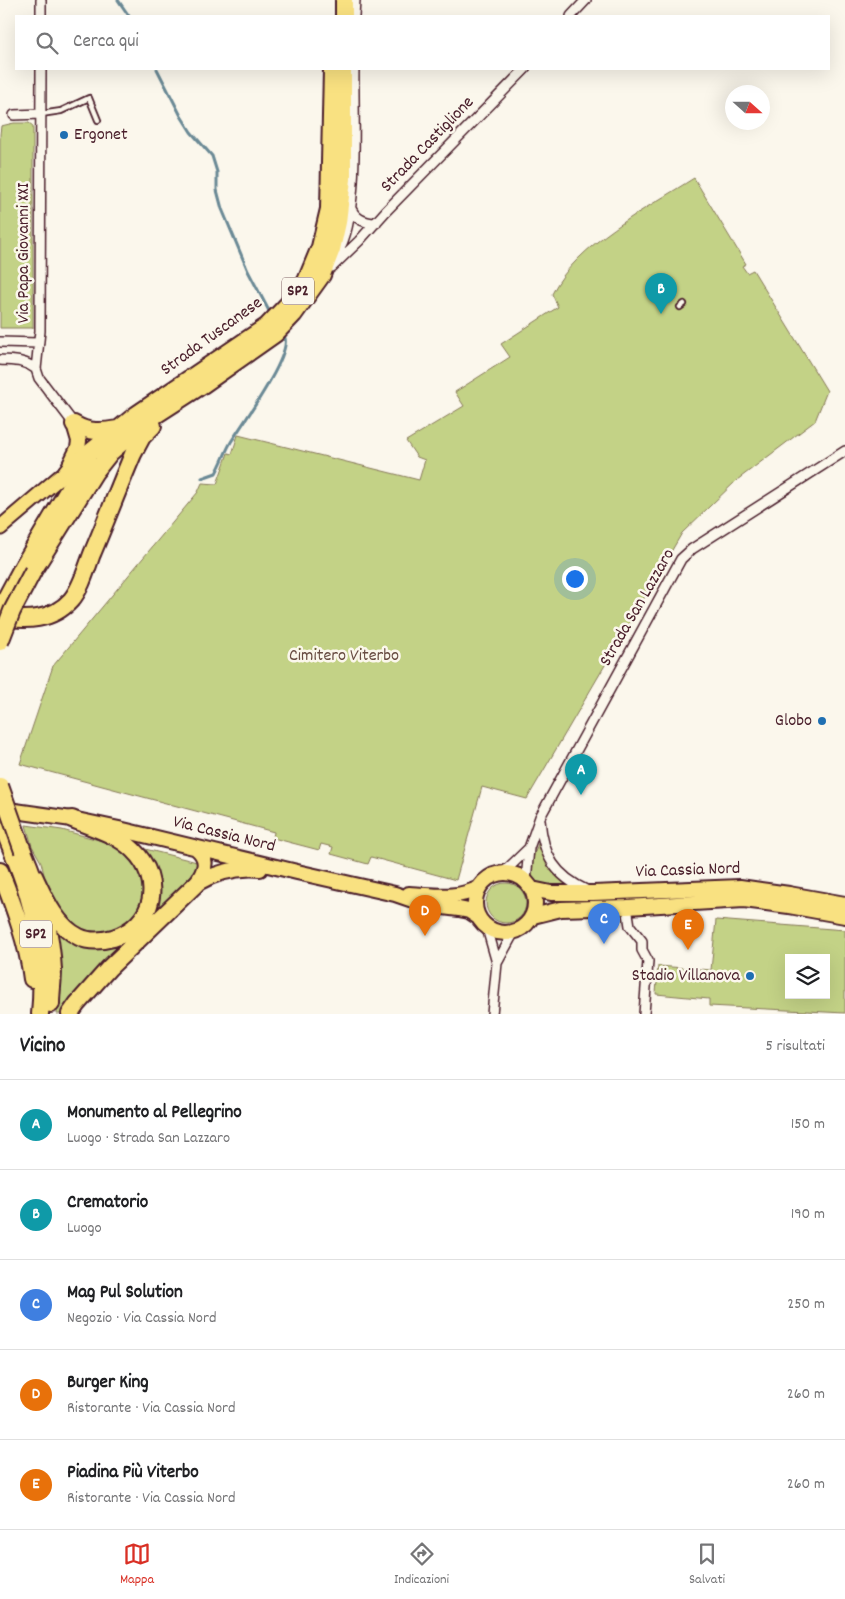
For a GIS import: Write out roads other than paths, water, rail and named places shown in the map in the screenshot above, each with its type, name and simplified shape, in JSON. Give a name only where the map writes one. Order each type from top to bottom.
[{"type":"highway","points":[[333,15],[334,0]]},
{"type":"highway","points":[[344,0],[344,15]]},
{"type":"highway","name":"Strada Tuscanese","points":[[105,439],[118,428],[267,326],[289,303],[306,281],[320,247],[330,209],[332,70]]},
{"type":"highway","name":"Strada Tuscanese","points":[[204,384],[276,334],[327,271],[335,247],[343,179],[343,70]]},
{"type":"highway","points":[[0,617],[25,621],[43,618],[60,609],[72,599],[83,578],[132,454],[142,437],[204,384]]},
{"type":"highway","name":"SP2","points":[[0,610],[110,453],[148,420],[204,384]]},
{"type":"highway","points":[[74,424],[87,431],[118,428]]},
{"type":"highway","name":"SP2","points":[[0,642],[28,568],[77,475],[105,439]]},
{"type":"highway","name":"SP2","points":[[67,471],[105,439]]},
{"type":"highway","name":"SP2","points":[[0,786],[27,891],[39,950],[41,973],[40,1014]]},
{"type":"highway","points":[[34,876],[46,900],[59,919],[71,932],[86,939],[108,939],[123,934],[137,924],[147,910],[151,895],[151,879],[144,862],[131,848],[114,837],[72,818]]},
{"type":"highway","name":"SP2","points":[[0,820],[18,854],[34,876]]},
{"type":"highway","points":[[0,872],[8,891],[30,963],[35,1014]]},
{"type":"highway","points":[[34,876],[48,933],[53,970],[50,1014]]},
{"type":"highway","points":[[70,1014],[109,968],[196,884]]},
{"type":"main road","points":[[67,471],[78,448],[79,441],[74,424]]},
{"type":"main road","name":"SP2","points":[[0,528],[67,471]]},
{"type":"main road","name":"Via Cassia Nord","points":[[0,809],[72,818],[395,894],[427,905],[468,911],[478,916]]},
{"type":"main road","name":"Via Cassia Nord","points":[[0,813],[45,814]]},
{"type":"main road","points":[[196,848],[204,857],[205,866],[196,884]]},
{"type":"main road","points":[[196,884],[211,875],[247,868],[297,872]]},
{"type":"main road","name":"Via Cassia Nord","points":[[395,894],[461,895],[479,888],[491,876],[503,873],[512,874],[529,885],[551,893],[593,894],[740,887],[845,904]]},
{"type":"main road","points":[[529,885],[536,902],[533,916]]},
{"type":"main road","points":[[479,888],[475,904],[478,916],[487,928],[503,934],[514,932]]},
{"type":"main road","name":"Via Cassia Nord","points":[[514,932],[528,923],[533,916],[561,909],[744,900],[845,916]]},
{"type":"street","points":[[41,0],[41,15]]},
{"type":"street","points":[[354,15],[355,0]]},
{"type":"street","points":[[572,15],[586,0]]},
{"type":"street","name":"Via Papa Giovanni XXI","points":[[36,369],[40,331],[41,70]]},
{"type":"street","name":"Strada Tuscanese","points":[[335,247],[346,234],[350,205],[353,175],[354,70]]},
{"type":"street","name":"Strada Castiglione","points":[[327,271],[524,70]]},
{"type":"street","points":[[14,115],[40,114]]},
{"type":"street","points":[[350,205],[352,212],[360,219],[376,223]]},
{"type":"street","points":[[0,342],[38,343]]},
{"type":"street","points":[[0,360],[28,362],[36,369],[39,378],[74,424]]},
{"type":"street","name":"Strada San Lazzaro","points":[[529,885],[528,848],[540,817],[681,559],[692,549],[845,451]]},
{"type":"street","points":[[540,817],[544,847],[554,867],[570,882],[593,894]]},
{"type":"street","name":"Strada San Lazzaro","points":[[503,873],[528,848]]},
{"type":"street","points":[[627,907],[630,926],[642,941],[642,950],[648,961],[644,1014]]},
{"type":"street","points":[[487,928],[497,963],[492,1014]]},
{"type":"street","points":[[497,963],[514,932]]},
{"type":"lane","points":[[40,114],[62,111],[89,98],[98,120]]},
{"type":"waterway","points":[[118,0],[128,15]]},
{"type":"waterway","points":[[158,70],[191,132],[212,156],[217,172],[217,190],[222,209],[248,271],[269,311]]},
{"type":"waterway","points":[[202,478],[216,473],[231,442],[273,375],[285,347],[285,338]]},
{"type":"place","name":"Ergonet","points":[[64,135]]},
{"type":"place","name":"Crematorio","points":[[661,314]]},
{"type":"place","name":"Globo","points":[[822,721]]},
{"type":"place","name":"Monumento al Pellegrino","points":[[581,795]]},
{"type":"place","name":"Burger King","points":[[425,936]]},
{"type":"place","name":"Mag Pul Solution","points":[[604,944]]},
{"type":"place","name":"Piadina Più Viterbo","points":[[688,950]]},
{"type":"place","name":"Stadio Villanova","points":[[750,976]]},
{"type":"park label","name":"Cimitero Viterbo","points":[[344,656]]}]
